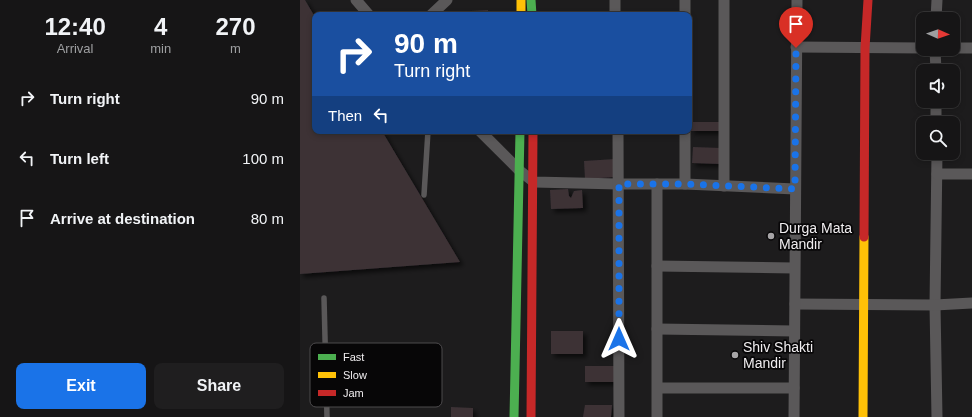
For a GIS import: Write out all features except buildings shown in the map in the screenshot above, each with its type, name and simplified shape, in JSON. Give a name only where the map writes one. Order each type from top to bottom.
[{"type":"street","points":[[356,0],[366,12]]},
{"type":"street","points":[[434,12],[447,0]]},
{"type":"street","points":[[521,0],[521,12]]},
{"type":"street","points":[[531,0],[532,12]]},
{"type":"street","points":[[615,0],[615,12]]},
{"type":"street","points":[[685,0],[685,12]]},
{"type":"street","points":[[724,0],[724,186]]},
{"type":"street","points":[[794,417],[797,0]]},
{"type":"street","points":[[863,417],[865,48],[868,0]]},
{"type":"street","points":[[936,12],[937,0]]},
{"type":"street","points":[[796,48],[916,48]]},
{"type":"street","points":[[960,48],[972,48]]},
{"type":"street","points":[[483,134],[520,171],[534,182],[685,184],[795,189]]},
{"type":"street","points":[[514,417],[520,134]]},
{"type":"street","points":[[531,417],[534,182],[533,134]]},
{"type":"street","points":[[618,134],[619,417]]},
{"type":"street","points":[[685,134],[685,184]]},
{"type":"street","points":[[937,160],[935,305],[937,417]]},
{"type":"street","points":[[937,174],[972,174]]},
{"type":"street","points":[[657,184],[657,417]]},
{"type":"street","points":[[657,266],[794,268]]},
{"type":"street","points":[[795,304],[935,305],[972,303]]},
{"type":"street","points":[[657,329],[794,331]]},
{"type":"street","points":[[658,388],[794,388]]},
{"type":"lane","points":[[424,195],[428,134]]},
{"type":"lane","points":[[324,298],[325,343]]},
{"type":"lane","points":[[327,407],[327,417]]},
{"type":"traffic: fast","points":[[531,0],[532,12]]},
{"type":"traffic: fast","points":[[514,417],[520,134]]},
{"type":"traffic: slow","points":[[521,0],[521,12]]},
{"type":"traffic: slow","points":[[863,417],[864,237]]},
{"type":"traffic: jam","points":[[864,237],[865,48],[868,0]]},
{"type":"traffic: jam","points":[[531,417],[533,134]]},
{"type":"place","name":"Durga Mata Mandir","points":[[771,236]]},
{"type":"place","name":"Shiv Shakti Mandir","points":[[735,355]]},
{"type":"route","points":[[619,339],[619,184],[685,184],[795,189],[796,48]]}]
